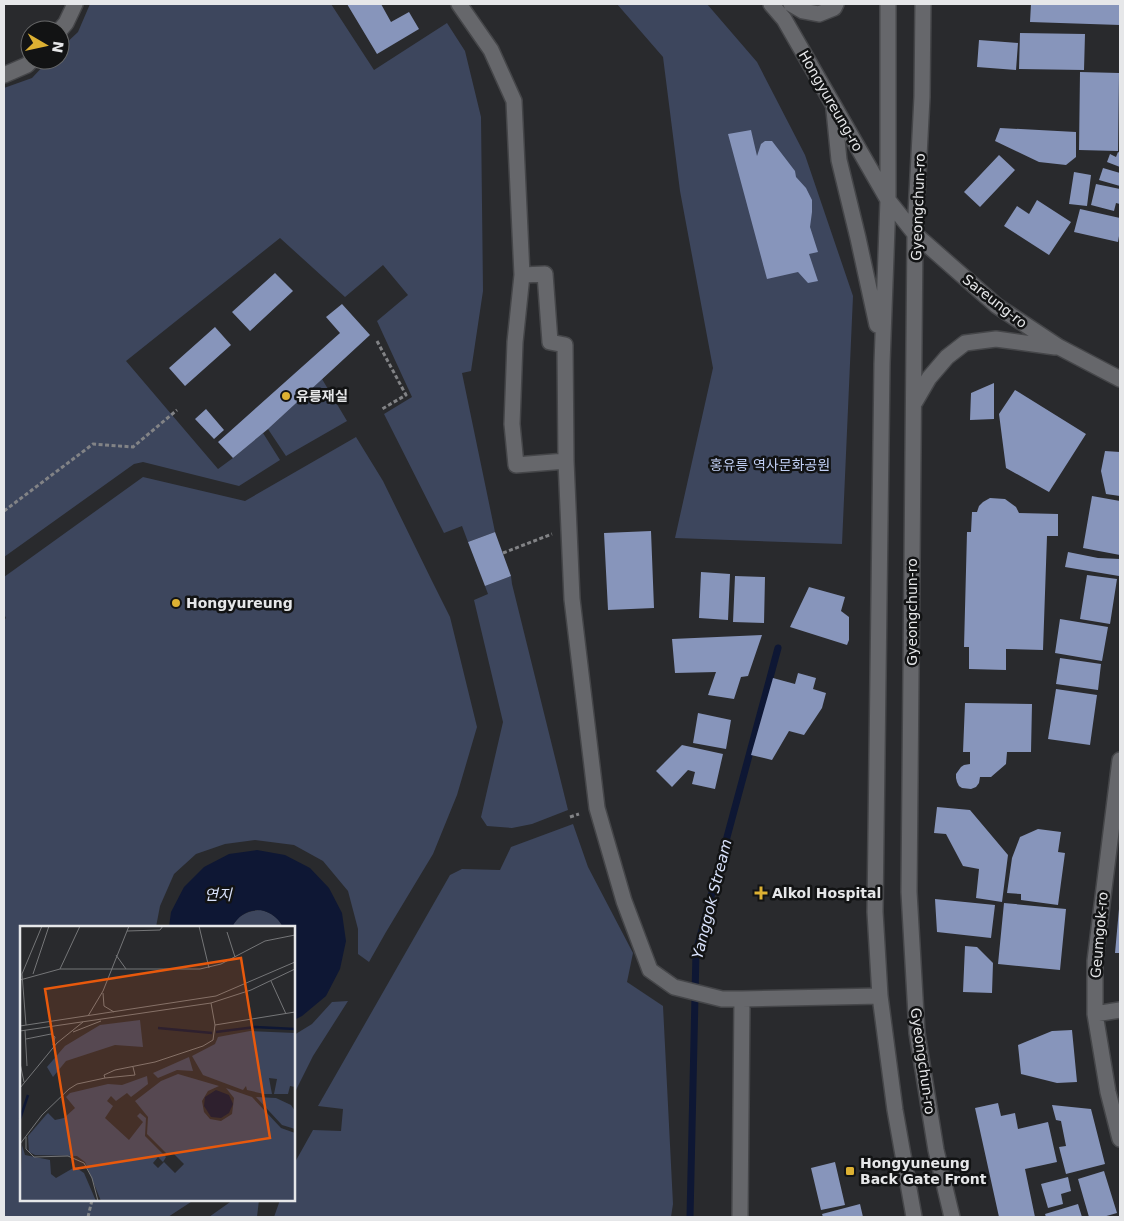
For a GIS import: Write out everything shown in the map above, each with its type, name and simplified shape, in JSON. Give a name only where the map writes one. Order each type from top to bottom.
[{"type":"street","points":[[67,20],[75,4]]},
{"type":"street","points":[[459,4],[490,50],[514,101],[522,275],[515,342],[512,424],[516,465],[566,461]]},
{"type":"street","name":"Hongyureung-ro","points":[[771,4],[784,19],[888,200]]},
{"type":"street","points":[[791,4],[804,12],[819,14],[834,8],[836,4]]},
{"type":"street","points":[[888,4],[888,200],[882,364],[875,912],[880,996],[895,1110],[914,1217]]},
{"type":"street","name":"Gyeongchun-ro","points":[[923,4],[922,97],[916,234],[909,892],[917,1034],[936,1150],[952,1217]]},
{"type":"street","points":[[4,75],[20,68]]},
{"type":"street","points":[[833,103],[839,160],[876,317],[882,364]]},
{"type":"street","name":"Sareung-ro","points":[[888,200],[916,234],[997,306],[1058,347],[1120,379]]},
{"type":"street","points":[[522,275],[545,274],[550,342],[565,345],[566,461],[572,599],[597,808],[624,901],[650,970],[674,987],[722,999],[880,996]]},
{"type":"street","points":[[914,404],[929,378],[947,357],[965,343],[996,339],[1058,347]]},
{"type":"street","name":"Geumgok-ro","points":[[1120,760],[1094,961],[1095,1014],[1108,1092],[1120,1139]]},
{"type":"street","points":[[740,1217],[742,999]]},
{"type":"street","points":[[1095,1014],[1120,1010]]},
{"type":"path","points":[[377,340],[406,395],[382,409]]},
{"type":"path","points":[[4,511],[93,444],[133,447],[177,410]]},
{"type":"path","points":[[503,554],[569,528]]},
{"type":"path","points":[[88,1217],[92,1201]]},
{"type":"green space","points":[[90,4],[331,4],[374,70],[447,23],[465,51],[481,117],[483,291],[471,371],[462,373],[495,532],[468,542],[462,526],[444,533],[384,414],[412,397],[377,321],[408,295],[383,265],[345,297],[280,238],[126,361],[218,469],[263,433],[280,460],[239,486],[143,462],[134,464],[4,557],[4,88],[32,78],[40,70],[70,70],[70,40],[78,32]]},
{"type":"green space","name":"홍유릉 역사문화공원","points":[[617,4],[707,4],[757,62],[805,155],[853,296],[842,544],[675,538],[713,368],[680,191],[663,57]]},
{"type":"green space","points":[[322,379],[347,421],[286,456],[268,429]]},
{"type":"green space","points":[[356,437],[383,481],[450,617],[477,727],[457,795],[433,854],[369,962],[358,954],[358,929],[348,891],[323,861],[294,845],[255,840],[225,844],[196,854],[174,874],[160,906],[156,926],[20,926],[20,1201],[192,1201],[168,1217],[4,1217],[4,620],[6,618],[4,614],[4,577],[143,477],[245,501]]},
{"type":"green space","points":[[511,576],[568,810],[532,824],[512,828],[487,826],[481,817],[503,722],[474,600],[488,594],[485,586]]},
{"type":"green space","points":[[573,824],[588,867],[633,953],[627,982],[663,1006],[673,1204],[671,1217],[274,1217],[280,1201],[295,1201],[295,1162],[313,1130],[341,1131],[343,1109],[318,1106],[450,875],[462,869],[500,870],[511,847]]},
{"type":"green space","points":[[261,910],[268,913],[274,916],[282,926],[233,926],[243,914]]},
{"type":"green space","points":[[348,1001],[313,1056],[295,1092],[295,1034],[312,1024],[332,1002]]},
{"type":"green space","points":[[232,1201],[259,1201],[257,1217],[209,1217]]},
{"type":"water","name":"연지","points":[[257,850],[285,855],[310,868],[329,888],[342,913],[346,941],[340,969],[326,996],[295,1020],[295,926],[282,926],[272,914],[258,910],[243,914],[233,926],[169,926],[171,912],[184,887],[204,867],[229,854]]},
{"type":"building","points":[[347,4],[381,4],[391,22],[409,12],[419,29],[377,54]]},
{"type":"building","points":[[1031,4],[1120,4],[1120,25],[1030,22]]},
{"type":"building","points":[[1020,33],[1085,34],[1084,70],[1019,69]]},
{"type":"building","points":[[979,40],[1018,43],[1016,70],[977,67]]},
{"type":"building","points":[[1080,72],[1119,73],[1118,151],[1079,150]]},
{"type":"building","points":[[1000,128],[1076,132],[1076,157],[1066,165],[1039,162],[995,141]]},
{"type":"building","points":[[751,130],[757,156],[761,144],[765,141],[772,141],[795,171],[796,177],[806,188],[812,200],[810,227],[818,252],[809,254],[818,281],[808,283],[798,272],[767,279],[728,134]]},
{"type":"building","points":[[1118,152],[1120,153],[1120,167],[1107,162],[1110,154],[1116,157]]},
{"type":"building","points":[[999,155],[1015,170],[980,207],[964,192]]},
{"type":"building","points":[[1103,168],[1120,173],[1120,186],[1099,180]]},
{"type":"building","points":[[1074,172],[1091,175],[1087,206],[1069,204]]},
{"type":"building","points":[[1096,184],[1120,189],[1120,204],[1116,203],[1114,211],[1091,205]]},
{"type":"building","points":[[1037,200],[1071,222],[1049,255],[1004,226],[1017,206],[1029,214]]},
{"type":"building","points":[[1080,209],[1120,218],[1118,242],[1074,232]]},
{"type":"building","points":[[275,273],[293,291],[250,331],[232,312]]},
{"type":"building","name":"유릉재실","points":[[342,304],[370,335],[268,429],[233,458],[218,442],[340,333],[326,317]]},
{"type":"building","points":[[215,327],[231,345],[185,386],[169,368]]},
{"type":"building","points":[[994,383],[994,419],[970,420],[971,393]]},
{"type":"building","points":[[1015,390],[1086,434],[1049,492],[1006,468],[999,414]]},
{"type":"building","points":[[206,409],[224,430],[214,439],[195,419]]},
{"type":"building","points":[[1105,451],[1120,452],[1120,496],[1106,494],[1101,471]]},
{"type":"building","points":[[1092,496],[1120,501],[1120,555],[1083,548]]},
{"type":"building","points":[[990,498],[1005,499],[1016,507],[1019,513],[1058,514],[1058,536],[1047,536],[1043,650],[1006,649],[1006,670],[969,669],[969,647],[964,647],[967,532],[971,532],[972,512],[977,512],[979,506]]},
{"type":"building","points":[[651,531],[654,608],[608,610],[604,533]]},
{"type":"building","points":[[495,532],[511,576],[485,586],[468,542]]},
{"type":"building","points":[[1068,552],[1098,558],[1120,559],[1119,576],[1065,567]]},
{"type":"building","points":[[701,572],[730,574],[728,620],[699,618]]},
{"type":"building","points":[[1087,575],[1117,579],[1110,624],[1080,619]]},
{"type":"building","points":[[735,576],[765,577],[764,623],[733,622]]},
{"type":"building","points":[[809,587],[845,597],[841,611],[849,617],[849,640],[847,645],[790,627]]},
{"type":"building","points":[[1060,619],[1108,627],[1102,661],[1055,653]]},
{"type":"building","points":[[762,635],[748,676],[741,677],[734,699],[708,695],[716,672],[675,673],[672,639]]},
{"type":"building","points":[[1060,658],[1101,664],[1098,690],[1056,684]]},
{"type":"building","points":[[798,673],[816,678],[813,689],[826,693],[822,708],[804,735],[789,731],[772,760],[751,755],[773,678],[795,684]]},
{"type":"building","points":[[1056,689],[1097,695],[1090,745],[1048,739]]},
{"type":"building","points":[[965,703],[1032,704],[1031,752],[1007,752],[1006,764],[991,777],[980,777],[976,787],[971,789],[959,786],[956,778],[956,774],[961,767],[970,764],[970,752],[963,752]]},
{"type":"building","points":[[698,713],[731,720],[726,749],[693,743]]},
{"type":"building","points":[[682,745],[723,754],[715,789],[692,784],[695,772],[688,770],[672,787],[656,771]]},
{"type":"building","points":[[937,807],[970,810],[1008,855],[1002,902],[976,898],[979,869],[963,866],[946,834],[934,833]]},
{"type":"building","points":[[1038,829],[1061,832],[1058,852],[1065,853],[1058,905],[1021,900],[1021,894],[1007,893],[1012,858],[1020,837]]},
{"type":"building","points":[[935,899],[995,905],[991,938],[937,932]]},
{"type":"building","points":[[1004,903],[1066,909],[1060,970],[998,964]]},
{"type":"building","points":[[1119,909],[1120,953],[1115,953]]},
{"type":"building","points":[[965,946],[977,947],[993,963],[992,993],[963,992]]},
{"type":"building","points":[[1072,1030],[1077,1082],[1057,1083],[1021,1074],[1018,1045],[1052,1031]]},
{"type":"building","points":[[998,1103],[1001,1116],[1015,1113],[1018,1129],[1048,1122],[1057,1162],[1025,1169],[1035,1217],[999,1217],[975,1108]]},
{"type":"building","points":[[1052,1105],[1091,1109],[1105,1164],[1066,1174],[1059,1147],[1066,1146],[1061,1121],[1056,1120]]},
{"type":"building","points":[[835,1162],[845,1205],[821,1210],[811,1168]]},
{"type":"building","points":[[1104,1171],[1117,1213],[1103,1217],[1089,1217],[1078,1179]]},
{"type":"building","points":[[1068,1177],[1071,1191],[1061,1194],[1063,1204],[1048,1208],[1041,1184]]},
{"type":"building","points":[[860,1204],[863,1217],[823,1217],[822,1214]]},
{"type":"building","points":[[1078,1204],[1082,1217],[1046,1217],[1045,1214]]},
{"type":"waterway","name":"Yanggok Stream","points":[[690,1217],[696,952],[778,648]]},
{"type":"place","name":"유릉재실","points":[[286,396]]},
{"type":"place","name":"Hongyureung","points":[[176,603]]},
{"type":"place","name":"Alkol Hospital","points":[[761,893]]},
{"type":"place","name":"Hongyuneung Back Gate Front","points":[[850,1171]]}]
